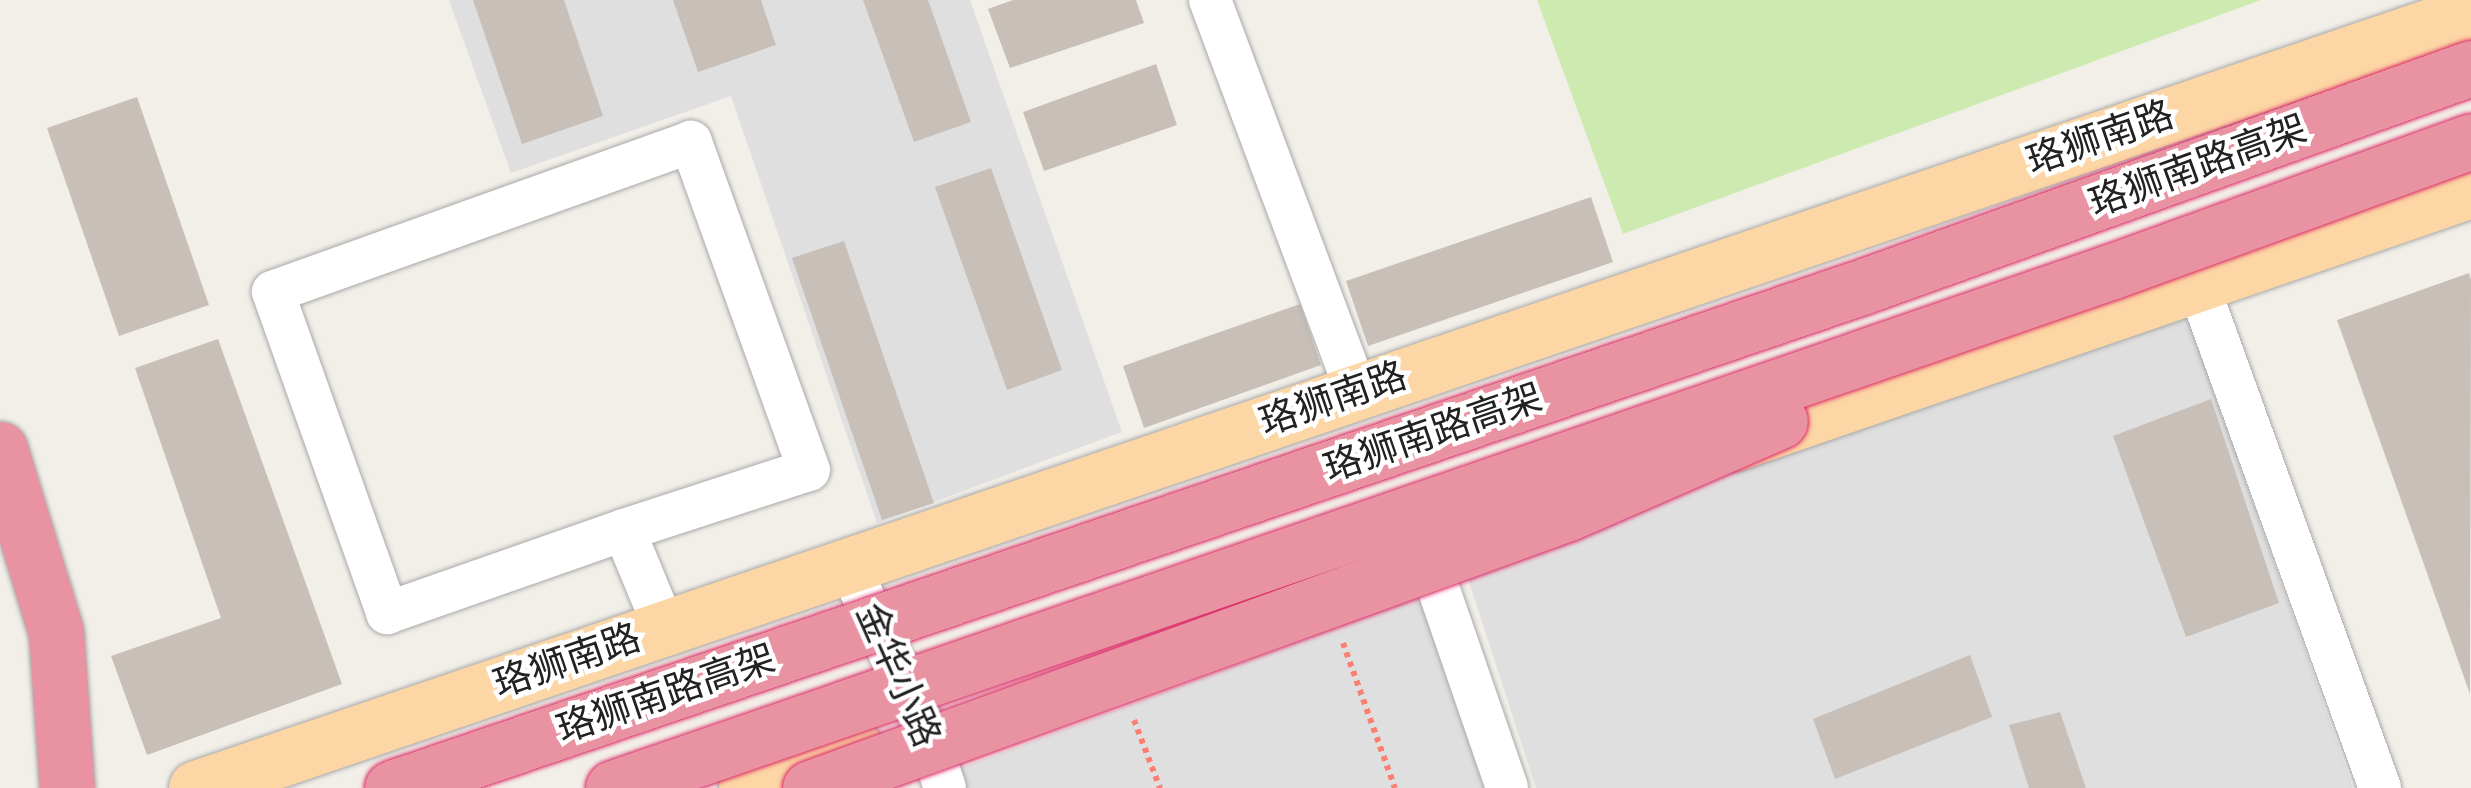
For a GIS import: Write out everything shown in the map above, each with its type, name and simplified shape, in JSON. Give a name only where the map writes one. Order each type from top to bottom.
[{"type":"highway","name":"珞狮南路高架","points":[[392,788],[1867,284],[2471,68]]},
{"type":"highway","name":"珞狮南路高架","points":[[613,788],[2110,272],[2471,141]]},
{"type":"highway","points":[[810,788],[1568,513],[2110,272]]},
{"type":"highway","points":[[0,449],[56,632],[68,788]]},
{"type":"main road","name":"珞狮南路","points":[[196,788],[2471,12]]},
{"type":"main road","points":[[746,788],[2199,288],[2471,190]]},
{"type":"street","points":[[1210,0],[1356,391]]},
{"type":"street","points":[[692,142],[809,470],[624,530],[387,613],[273,292],[692,142]]},
{"type":"street","points":[[2199,288],[2380,788]]},
{"type":"street","points":[[624,530],[664,627]]},
{"type":"street","name":"金华小路","points":[[848,564],[924,726],[945,788]]},
{"type":"street","points":[[1430,564],[1507,788]]},
{"type":"path","points":[[1340,634],[1395,788]]},
{"type":"path","points":[[1118,676],[1160,788]]},
{"type":"shaded area","points":[[449,0],[970,0],[1122,432],[877,523],[731,96],[511,173]]},
{"type":"shaded area","points":[[2180,294],[2353,788],[1536,788],[1467,576]]},
{"type":"shaded area","points":[[1424,595],[1500,788],[959,788],[953,771]]},
{"type":"green space","points":[[1537,0],[2261,0],[1623,234]]},
{"type":"building","points":[[473,0],[564,0],[603,116],[522,144]]},
{"type":"building","points":[[673,0],[761,0],[776,45],[698,72]]},
{"type":"building","points":[[863,0],[928,0],[971,122],[914,142]]},
{"type":"building","points":[[1013,0],[1136,0],[1144,23],[1010,68],[988,9]]},
{"type":"building","points":[[1156,64],[1177,125],[1044,171],[1023,112]]},
{"type":"building","points":[[137,97],[209,305],[119,336],[47,128]]},
{"type":"building","points":[[991,168],[1062,370],[1007,390],[935,187]]},
{"type":"building","points":[[1591,197],[1613,262],[1368,346],[1346,281]]},
{"type":"building","points":[[844,241],[934,503],[882,520],[792,258]]},
{"type":"building","points":[[2469,273],[2471,280],[2470,694],[2337,320]]},
{"type":"building","points":[[1300,304],[1321,365],[1144,428],[1123,366]]},
{"type":"building","points":[[218,339],[342,684],[147,755],[111,656],[221,618],[135,368]]},
{"type":"building","points":[[2211,399],[2279,603],[2186,637],[2113,436]]},
{"type":"building","points":[[1970,655],[1992,717],[1835,779],[1813,719]]},
{"type":"building","points":[[2060,712],[2086,788],[2029,788],[2009,725]]}]
